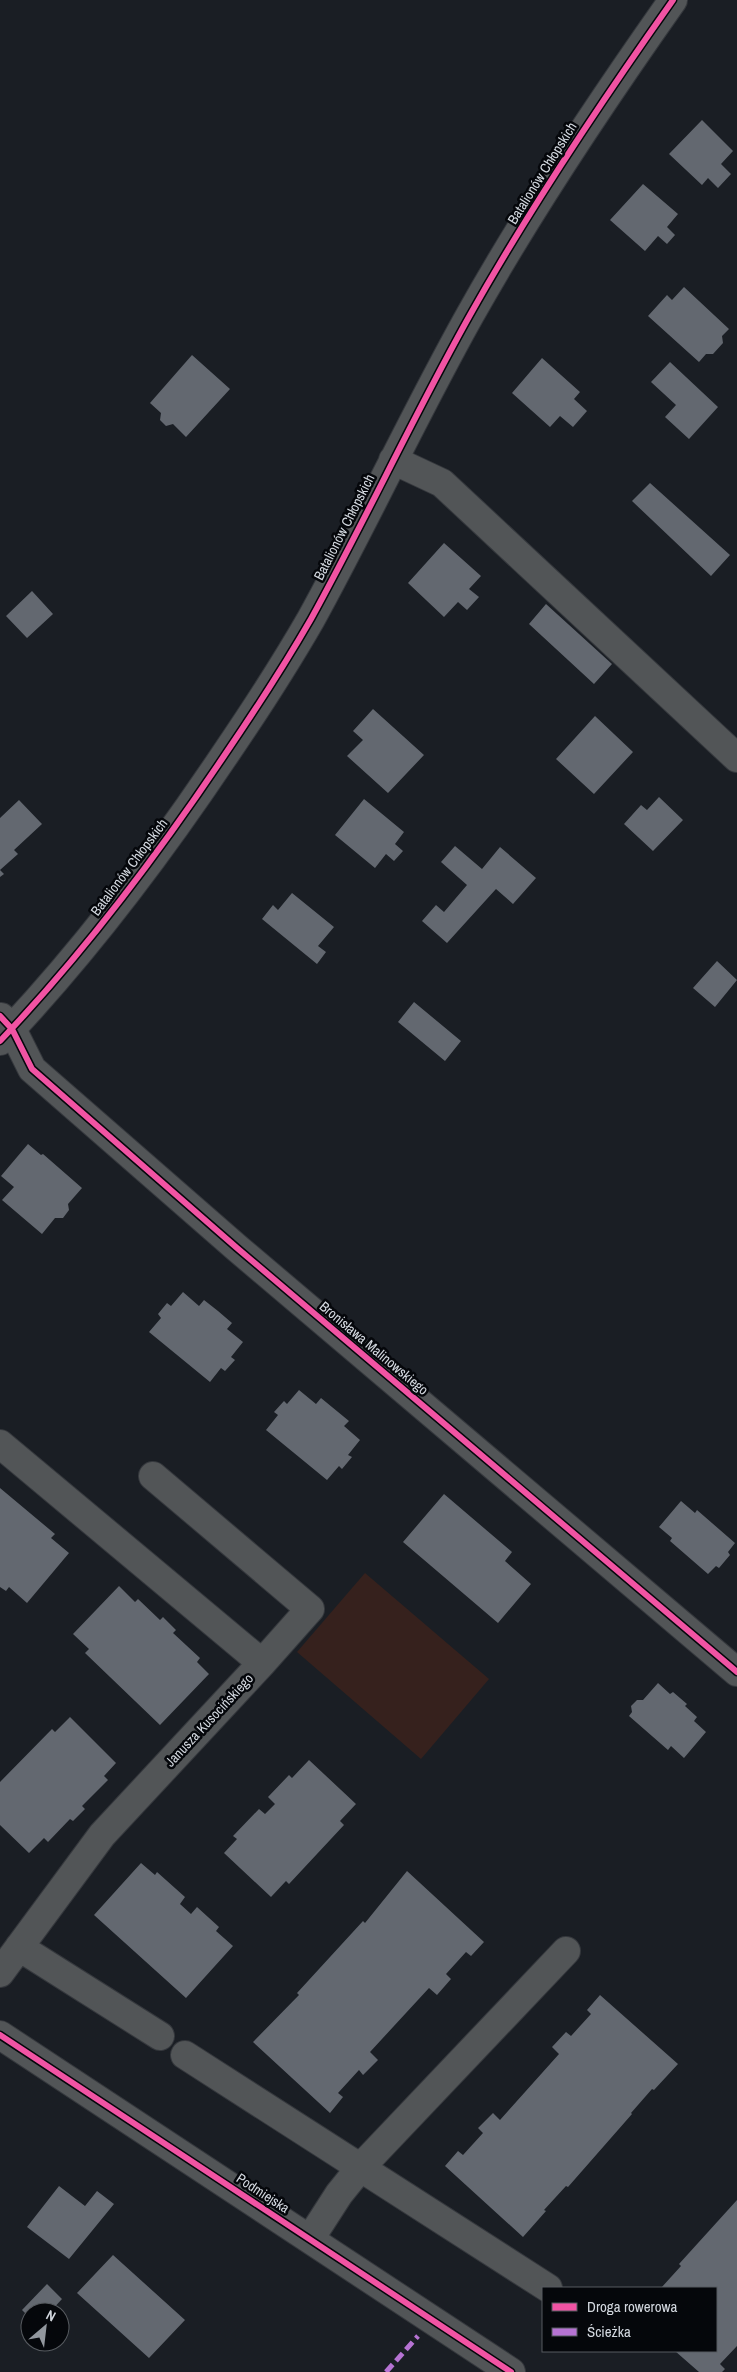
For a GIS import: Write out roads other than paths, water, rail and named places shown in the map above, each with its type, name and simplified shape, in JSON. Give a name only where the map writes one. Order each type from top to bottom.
[{"type":"street","name":"Batalionów Chłopskich","points":[[4,1028],[103,922],[155,855],[234,741],[310,620],[470,314],[540,197],[608,92],[673,0]]},
{"type":"street","points":[[393,460],[442,483],[737,758]]},
{"type":"street","name":"Bronisława Malinowskiego","points":[[4,1028],[32,1070],[237,1248],[737,1672]]},
{"type":"street","name":"Janusza Kusocińskiego","points":[[0,1444],[262,1663],[102,1835],[0,1973]]},
{"type":"street","points":[[153,1476],[310,1609],[262,1663]]},
{"type":"street","points":[[18,1947],[160,2036]]},
{"type":"street","points":[[310,2239],[339,2194],[360,2168],[566,1951]]},
{"type":"street","name":"Podmiejska","points":[[0,2035],[511,2372]]},
{"type":"street","points":[[185,2055],[546,2287]]}]
